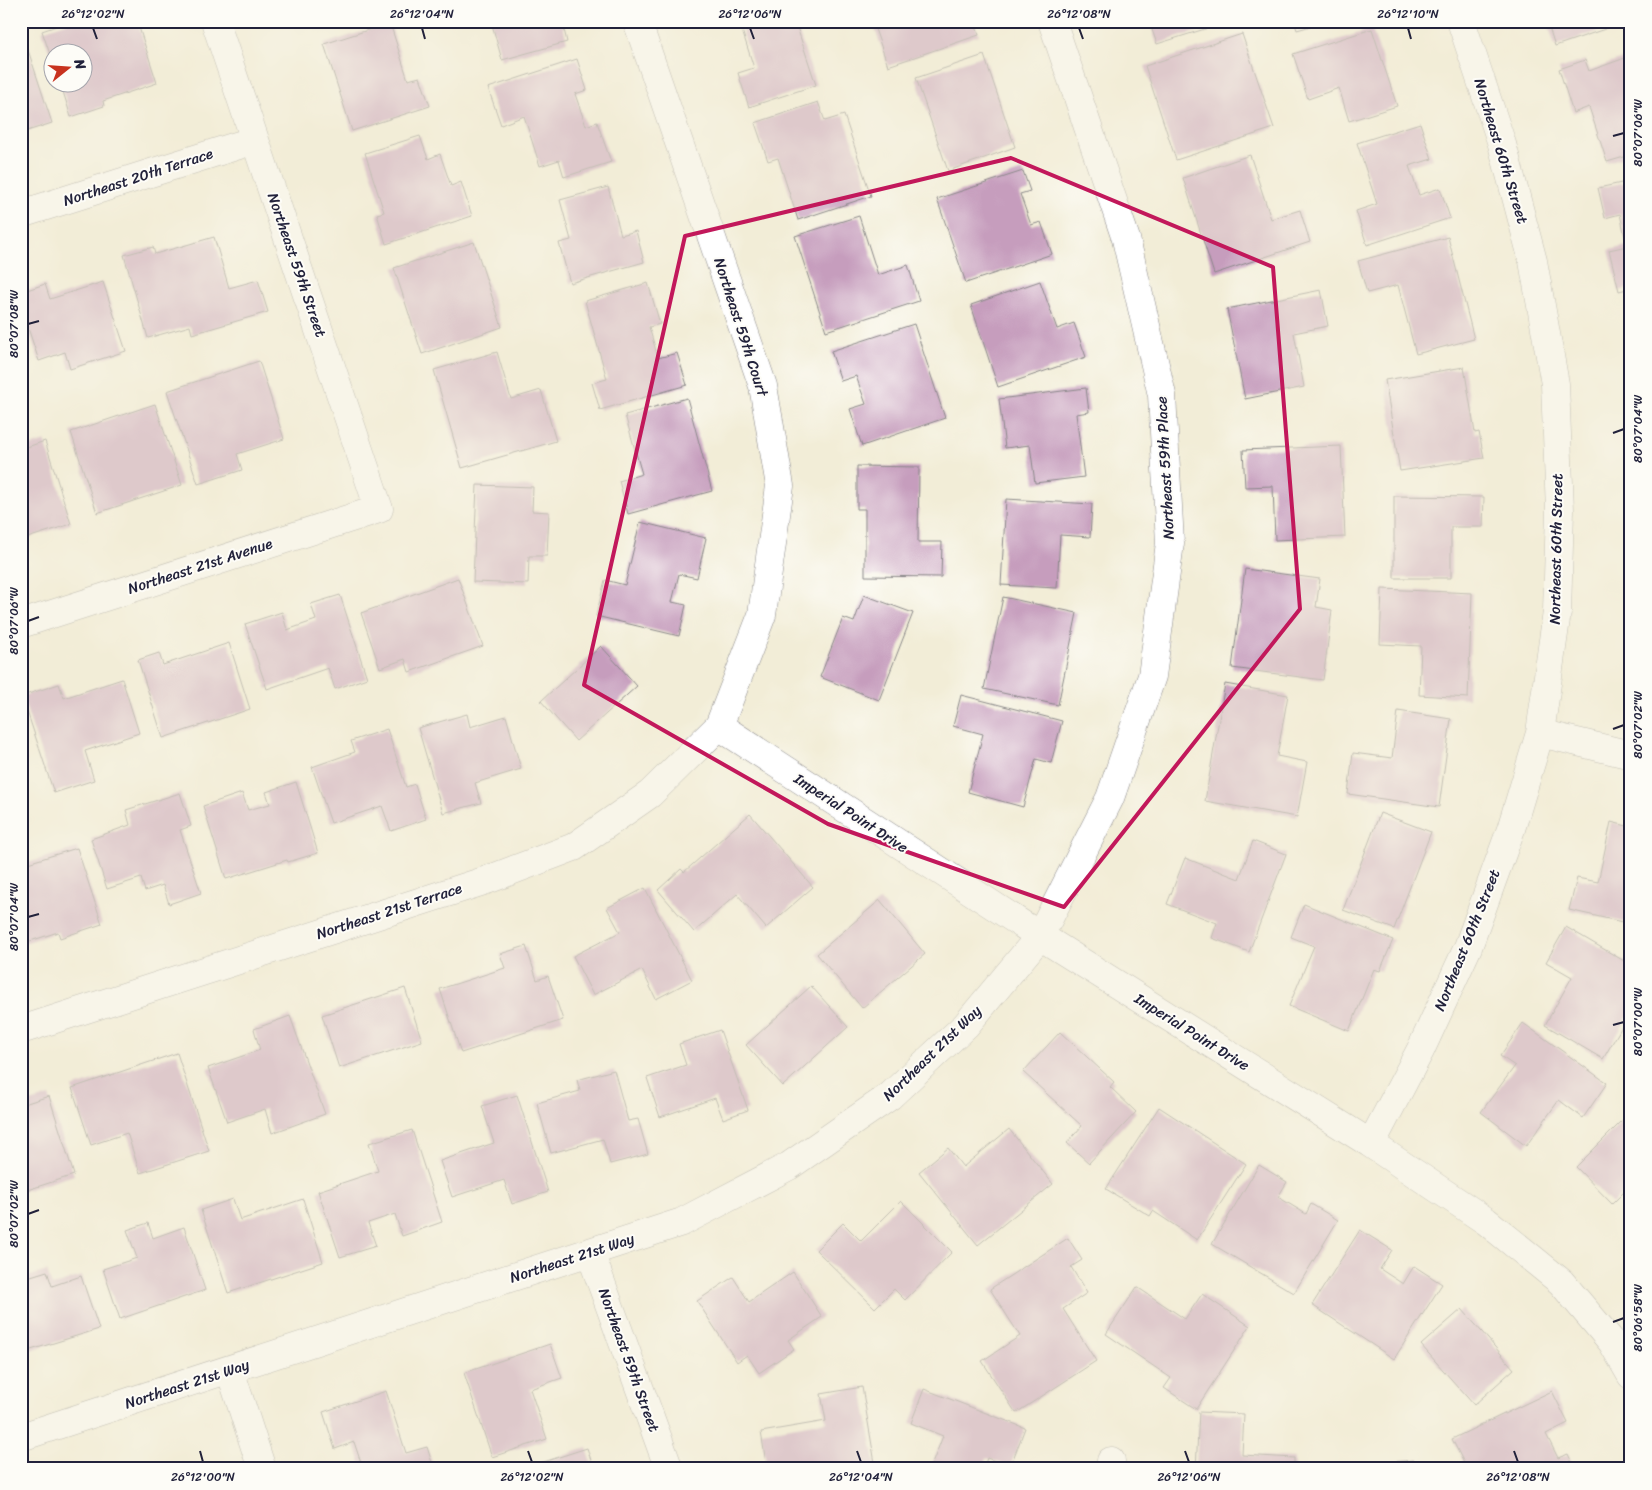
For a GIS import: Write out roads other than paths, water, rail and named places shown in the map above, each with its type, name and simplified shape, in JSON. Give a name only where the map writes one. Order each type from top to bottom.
[{"type":"street","name":"Northeast 59th Street","points":[[215,21],[379,509]]},
{"type":"street","name":"Northeast 59th Court","points":[[637,21],[763,386],[780,486],[762,615],[718,726]]},
{"type":"street","name":"Northeast 59th Place","points":[[1040,936],[1110,798],[1152,676],[1170,543],[1162,395],[1126,239],[1052,21]]},
{"type":"street","name":"Northeast 60th Street","points":[[1370,1144],[1421,1049],[1468,947],[1511,829],[1540,732],[1557,612],[1560,510],[1555,384],[1533,260],[1502,144],[1461,21]]},
{"type":"street","name":"Northeast 20th Terrace","points":[[21,214],[255,140]]},
{"type":"street","name":"Northeast 21st Avenue","points":[[21,624],[379,509]]},
{"type":"street","name":"Imperial Point Drive","points":[[718,726],[1040,936],[1370,1144],[1486,1221],[1561,1282],[1612,1342],[1631,1375]]},
{"type":"street","name":"Northeast 21st Terrace","points":[[21,1030],[487,880],[574,847],[650,794],[718,726]]},
{"type":"street","points":[[1540,732],[1631,755]]},
{"type":"street","name":"Northeast 21st Way","points":[[21,1437],[682,1222],[789,1166],[890,1096],[966,1025],[1040,936]]},
{"type":"street","name":"Northeast 59th Street","points":[[590,1252],[669,1469]]},
{"type":"street","points":[[230,1370],[262,1469]]}]
